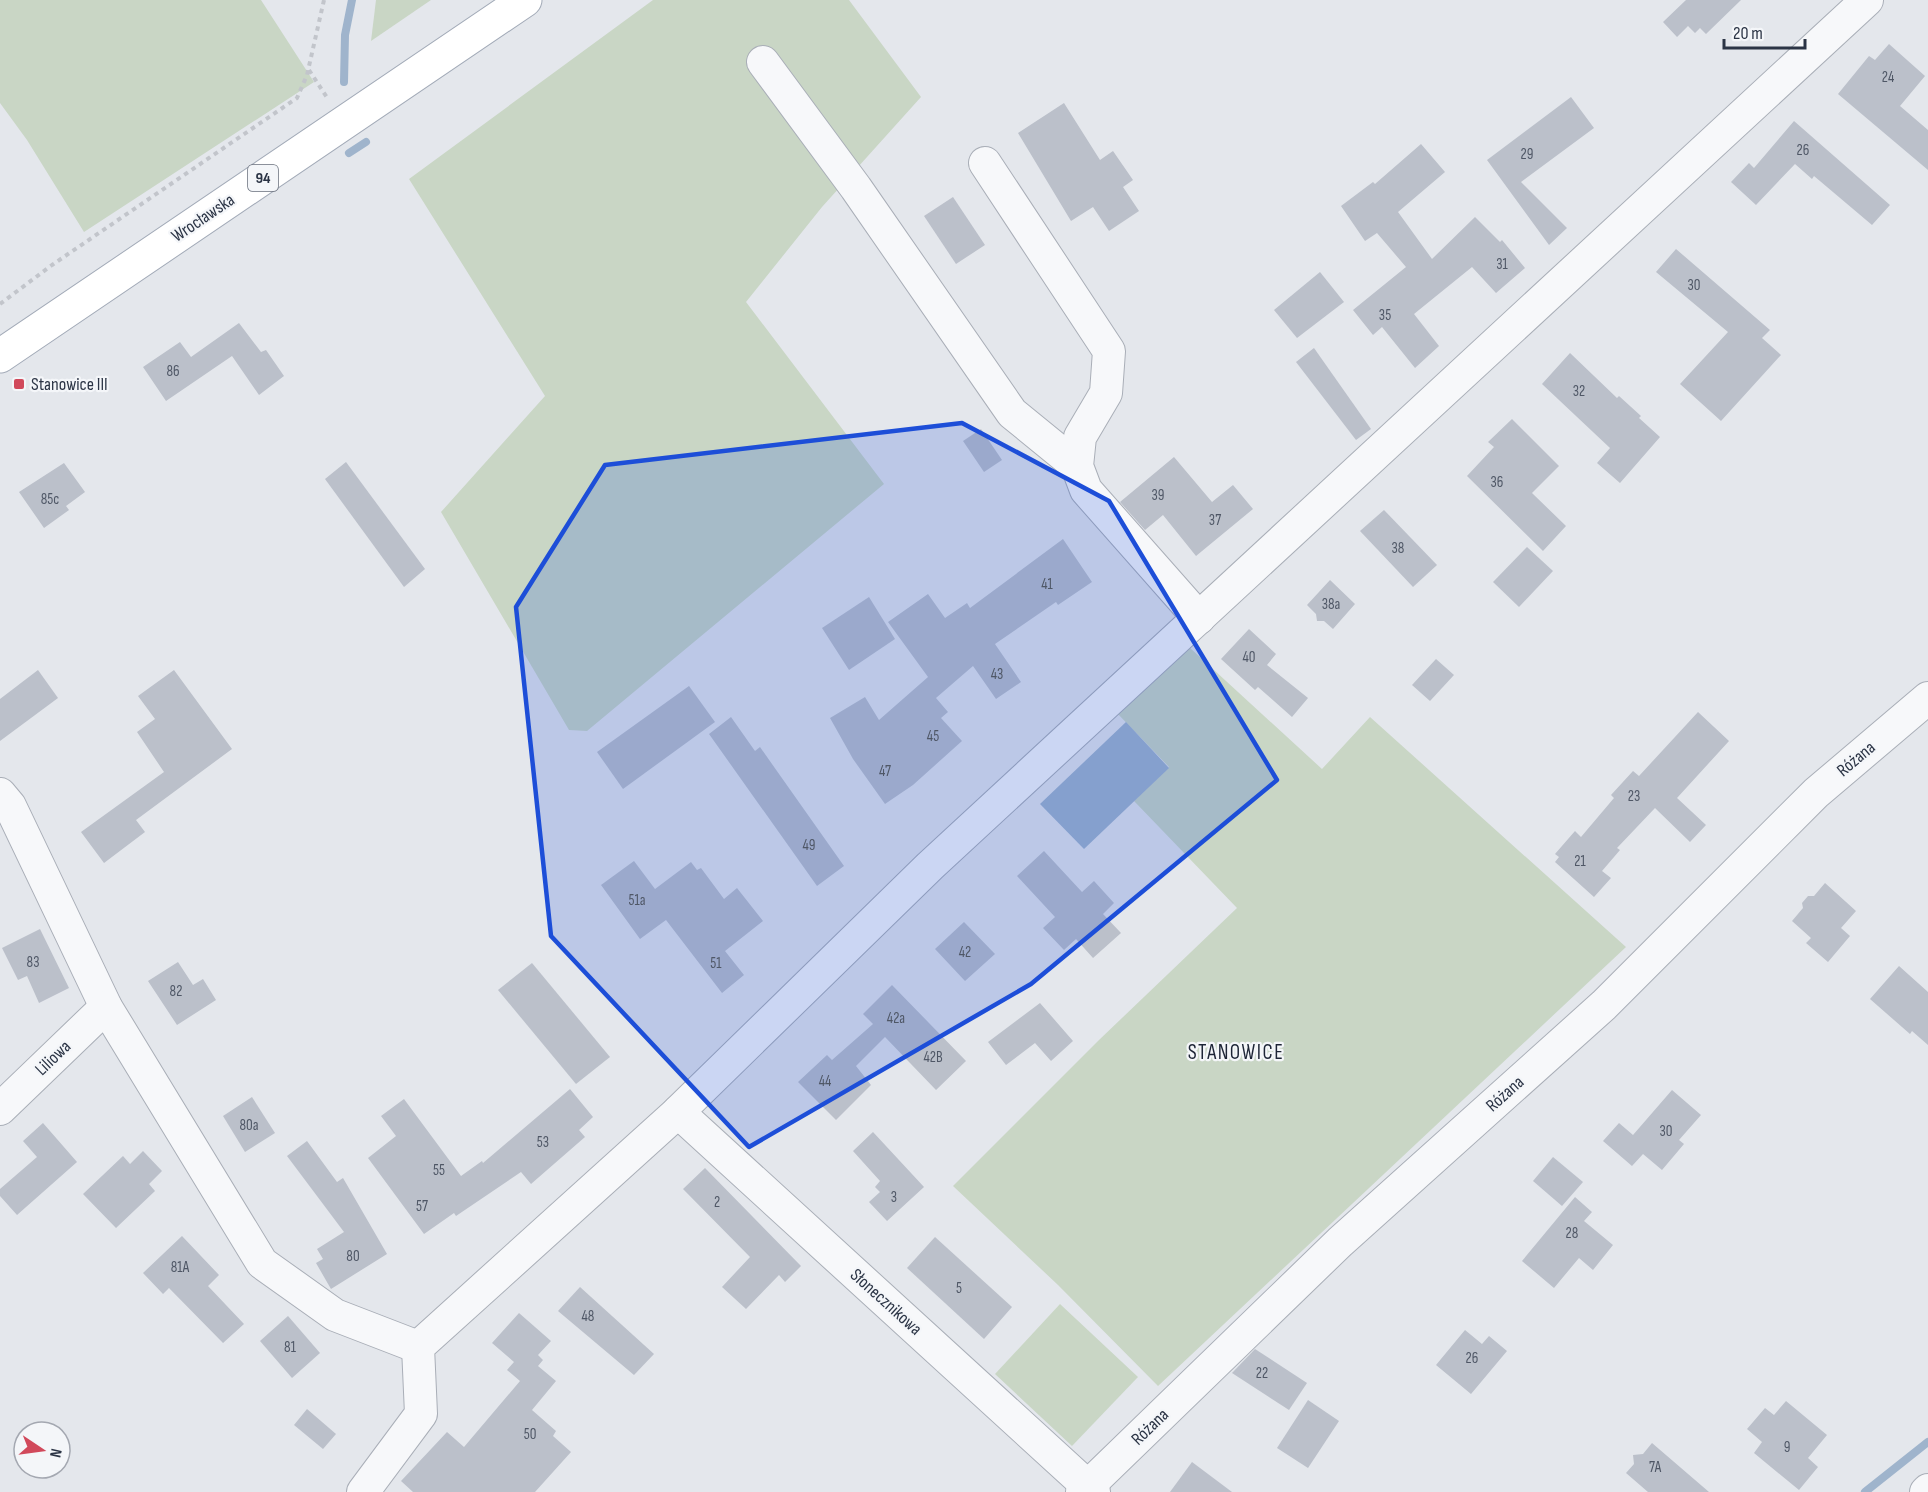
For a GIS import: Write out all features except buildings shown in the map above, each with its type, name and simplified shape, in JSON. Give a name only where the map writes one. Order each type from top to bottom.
[{"type":"main road","name":"Wrocławska","points":[[0,356],[525,0]]},
{"type":"street","points":[[418,1347],[678,1112],[930,866],[1867,0]]},
{"type":"street","points":[[763,62],[856,188],[1012,413],[1077,466]]},
{"type":"street","points":[[986,163],[1109,351],[1106,393],[1080,437],[1077,466],[1086,490],[1199,618]]},
{"type":"street","name":"Różana","points":[[1088,1490],[1340,1242],[1604,1005],[1816,793],[1928,698]]},
{"type":"street","points":[[3,804],[106,1007],[262,1263],[334,1315],[418,1347]]},
{"type":"street","name":"Liliowa","points":[[0,1109],[106,1007]]},
{"type":"street","name":"Słonecznikowa","points":[[678,1112],[1088,1490]]},
{"type":"street","points":[[363,1492],[421,1414],[418,1347]]},
{"type":"path","points":[[0,304],[52,265],[297,98],[307,75],[324,0]]},
{"type":"highlighted area","points":[[962,423],[1109,501],[1277,780],[1031,984],[749,1147],[551,936],[516,607],[605,465]]},
{"type":"green space","points":[[0,0],[261,0],[314,82],[84,232],[27,140],[0,103]]},
{"type":"green space","points":[[376,0],[431,0],[371,41]]},
{"type":"green space","points":[[653,0],[849,0],[921,97],[822,207],[746,302],[884,484],[587,731],[569,730],[441,512],[545,396],[409,179]]},
{"type":"green space","points":[[1189,647],[1322,769],[1370,717],[1626,947],[1158,1386],[1058,1285],[953,1186],[1099,1040],[1237,908],[1134,801],[1169,767],[1116,712]]},
{"type":"green space","points":[[1060,1304],[1138,1377],[1072,1446],[995,1374]]},
{"type":"water","points":[[1126,722],[1169,768],[1084,849],[1040,804]]},
{"type":"waterway","points":[[344,82],[345,35],[352,0]]},
{"type":"waterway","points":[[349,153],[366,142]]},
{"type":"waterway","points":[[1865,1492],[1928,1442]]},
{"type":"place","name":"Stanowice III","points":[[19,384]]},
{"type":"district","name":"STANOWICE","points":[[1236,1052]]}]
